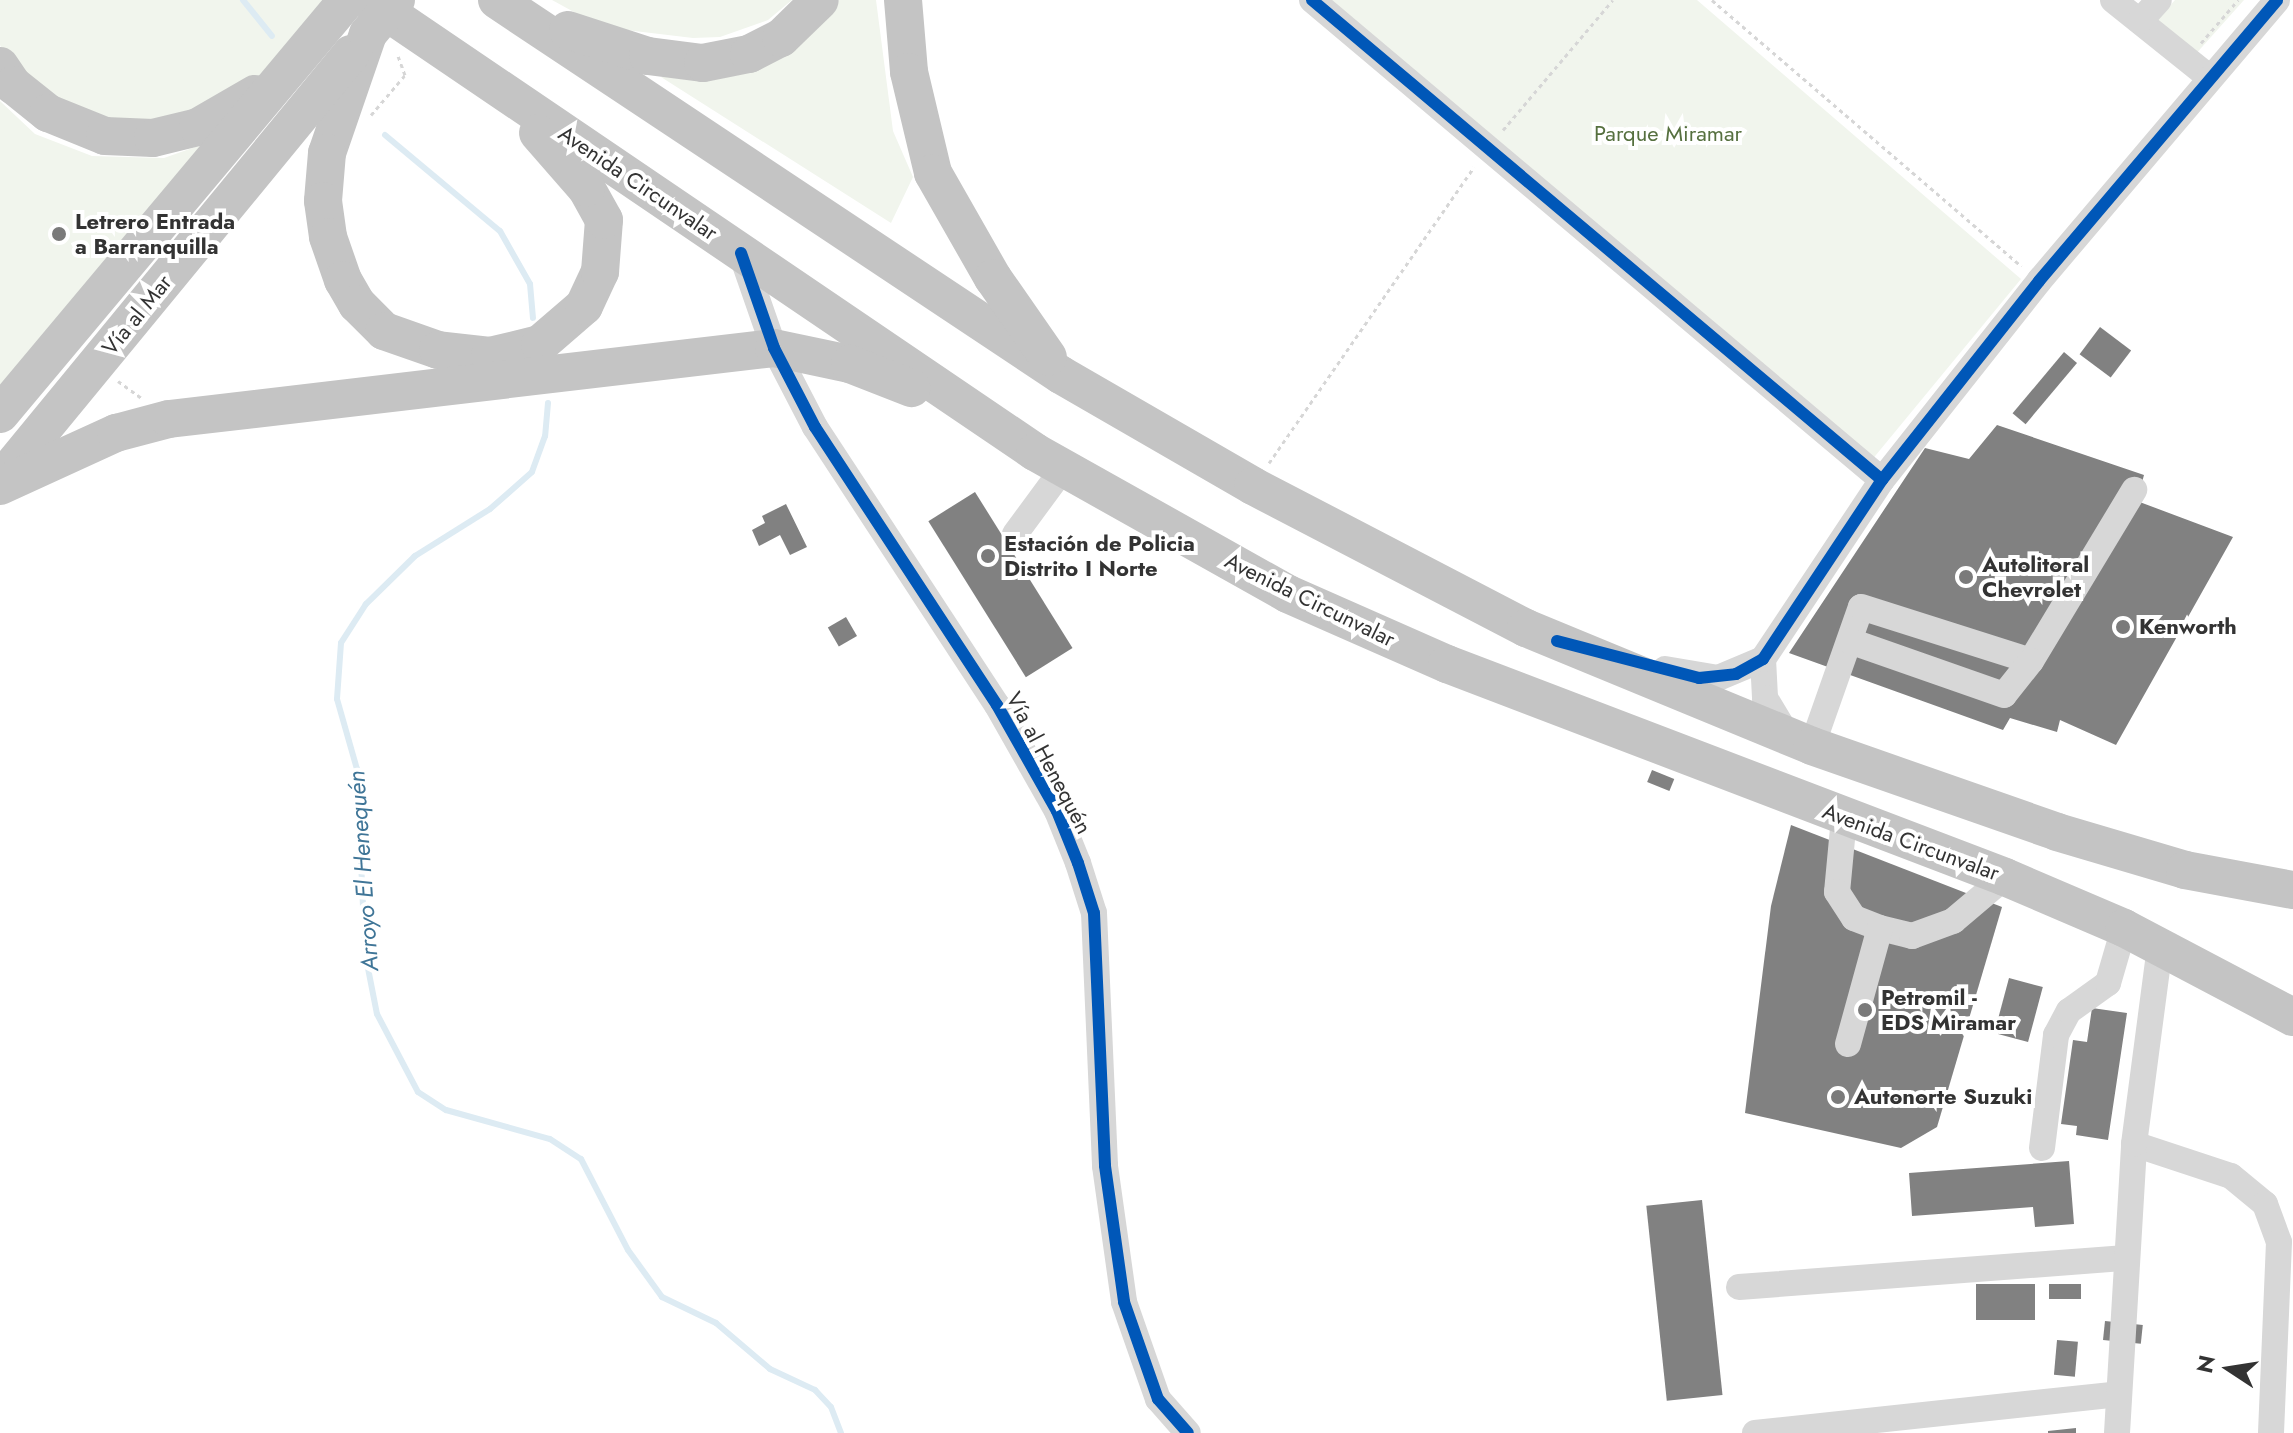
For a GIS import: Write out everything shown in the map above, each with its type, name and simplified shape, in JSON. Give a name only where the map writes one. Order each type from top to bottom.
[{"type":"highway","points":[[505,5],[621,49],[703,63],[749,54],[781,38],[820,0]]},
{"type":"highway","points":[[903,0],[909,72],[933,173],[993,278],[1061,375]]},
{"type":"highway","points":[[505,5],[1061,375],[1253,486],[1557,641],[1801,741],[2143,857],[2293,890]]},
{"type":"highway","points":[[0,66],[13,85],[61,119],[105,136],[153,138],[198,127],[235,109],[356,11]]},
{"type":"highway","points":[[356,11],[327,153],[323,201],[334,258],[357,304],[384,331],[438,350],[490,356],[540,344],[574,318],[592,293],[605,245],[598,204],[566,162],[483,76]]},
{"type":"highway","name":"Vía al Mar","points":[[356,11],[405,15]]},
{"type":"highway","name":"Vía al Mar","points":[[0,484],[97,364],[356,11]]},
{"type":"highway","name":"Vía al Mar","points":[[0,414],[356,11]]},
{"type":"highway","name":"Avenida Circunvalar","points":[[405,15],[483,76],[1049,460],[1288,594],[1447,664],[2005,877],[2124,928],[2293,1017]]},
{"type":"highway","points":[[0,484],[116,433],[169,419],[774,348],[875,372],[1049,460]]},
{"type":"street","points":[[1312,0],[1882,480]]},
{"type":"street","points":[[2113,0],[2208,76]]},
{"type":"street","points":[[2140,21],[2159,0]]},
{"type":"street","points":[[1557,641],[1699,678],[1736,674],[1763,659],[1882,480],[2039,281],[2208,76],[2277,0]]},
{"type":"street","name":"Vía al Henequén","points":[[741,253],[774,348],[815,427],[997,705],[1057,811],[1078,863],[1096,926],[1105,1166],[1124,1302],[1158,1399],[1188,1433]]},
{"type":"street","points":[[1015,534],[1049,460]]},
{"type":"street","points":[[1850,641],[2004,695],[2031,661],[2134,490]]},
{"type":"street","points":[[1763,659],[1765,698],[1801,741],[1850,641],[1861,607],[2031,661]]},
{"type":"street","points":[[1844,818],[1837,892],[1854,918],[1880,928],[1912,936],[1953,921],[2005,877]]},
{"type":"street","points":[[1848,1044],[1880,928]]},
{"type":"street","points":[[2042,1148],[2056,1035],[2069,1011],[2108,983],[2124,928]]},
{"type":"street","points":[[2117,1433],[2134,1144],[2160,946]]},
{"type":"street","points":[[2134,1144],[2231,1176],[2265,1204],[2279,1242],[2271,1433]]},
{"type":"street","points":[[1739,1287],[2126,1258]]},
{"type":"street","points":[[1755,1433],[2119,1394]]},
{"type":"path","points":[[1253,486],[1488,149],[1613,0]]},
{"type":"path","points":[[1712,0],[2039,281]]},
{"type":"path","points":[[2195,50],[2238,0]]},
{"type":"path","points":[[366,121],[405,75],[398,56],[405,15]]},
{"type":"path","points":[[97,364],[169,419]]},
{"type":"green space","points":[[0,0],[325,0],[271,68],[201,113],[113,130],[12,71],[0,45]]},
{"type":"green space","points":[[552,0],[792,0],[768,20],[720,37],[693,38],[626,30],[583,17]]},
{"type":"green space","points":[[839,0],[876,0],[893,131],[913,177],[891,223],[661,77],[700,77],[799,44]]},
{"type":"green space","name":"Parque Miramar","points":[[1323,0],[1697,0],[2021,279],[1871,461]]},
{"type":"green space","points":[[2175,0],[2244,0],[2194,56],[2154,24]]},
{"type":"green space","points":[[0,101],[35,134],[92,156],[164,158],[215,140],[0,399]]},
{"type":"building","points":[[2100,327],[2131,350],[2111,378],[2080,354]]},
{"type":"building","points":[[2064,352],[2077,363],[2026,424],[2013,413]]},
{"type":"building","name":"Autolitoral Chevrolet","points":[[1997,425],[2144,475],[2137,501],[2233,537],[2116,745],[2060,720],[2057,732],[2010,718],[2003,730],[1789,653],[1925,448],[1969,459]]},
{"type":"building","points":[[975,492],[1073,648],[1026,677],[928,521]]},
{"type":"building","points":[[786,504],[807,547],[790,555],[780,535],[759,546],[752,530],[765,523],[762,516]]},
{"type":"building","points":[[846,617],[857,636],[839,647],[828,628]]},
{"type":"building","points":[[1652,770],[1674,779],[1669,791],[1647,782]]},
{"type":"building","name":"Petromil - EDS Miramar","points":[[1791,825],[2002,907],[1937,1127],[1901,1148],[1745,1113],[1771,906]]},
{"type":"building","points":[[2009,978],[2043,987],[2028,1042],[1994,1033]]},
{"type":"building","points":[[2092,1008],[2127,1013],[2108,1140],[2076,1135],[2077,1126],[2061,1124],[2073,1040],[2087,1042]]},
{"type":"building","points":[[2069,1161],[2074,1224],[2035,1227],[2033,1207],[1912,1216],[1909,1173]]},
{"type":"building","points":[[1702,1200],[1722,1395],[1667,1401],[1646,1206]]},
{"type":"building","points":[[1976,1284],[2035,1284],[2035,1320],[1976,1320]]},
{"type":"building","points":[[2049,1284],[2081,1284],[2081,1299],[2049,1299]]},
{"type":"building","points":[[2105,1321],[2143,1325],[2141,1344],[2103,1340]]},
{"type":"building","points":[[2057,1340],[2078,1342],[2075,1377],[2054,1375]]},
{"type":"building","points":[[2076,1428],[2076,1433],[2048,1433],[2048,1431]]},
{"type":"waterway","points":[[243,0],[272,36]]},
{"type":"waterway","points":[[385,135],[500,231],[530,284],[533,318]]},
{"type":"waterway","name":"Arroyo El Henequén","points":[[548,403],[545,436],[532,472],[490,509],[415,556],[366,604],[341,643],[337,699],[357,769],[365,953],[377,1014],[418,1092],[446,1110],[550,1139],[581,1159],[628,1250],[662,1297],[716,1323],[770,1369],[815,1390],[831,1407],[841,1433]]},
{"type":"cycle path","points":[[1312,0],[1882,480]]},
{"type":"cycle path","points":[[1557,641],[1699,678],[1736,674],[1763,659],[1882,480],[2039,281],[2277,0]]},
{"type":"cycle path","points":[[741,253],[774,348],[815,427],[997,705],[1057,811],[1078,863],[1094,913],[1105,1166],[1124,1302],[1158,1399],[1188,1433]]},
{"type":"place","name":"Letrero Entrada a Barranquilla","points":[[59,234]]},
{"type":"place","name":"Estación de Policia Distrito I Norte","points":[[988,556]]},
{"type":"place","name":"Autolitoral Chevrolet","points":[[1966,577]]},
{"type":"place","name":"Kenworth","points":[[2123,627]]},
{"type":"place","name":"Petromil - EDS Miramar","points":[[1865,1010]]},
{"type":"place","name":"Autonorte Suzuki","points":[[1838,1097]]}]
